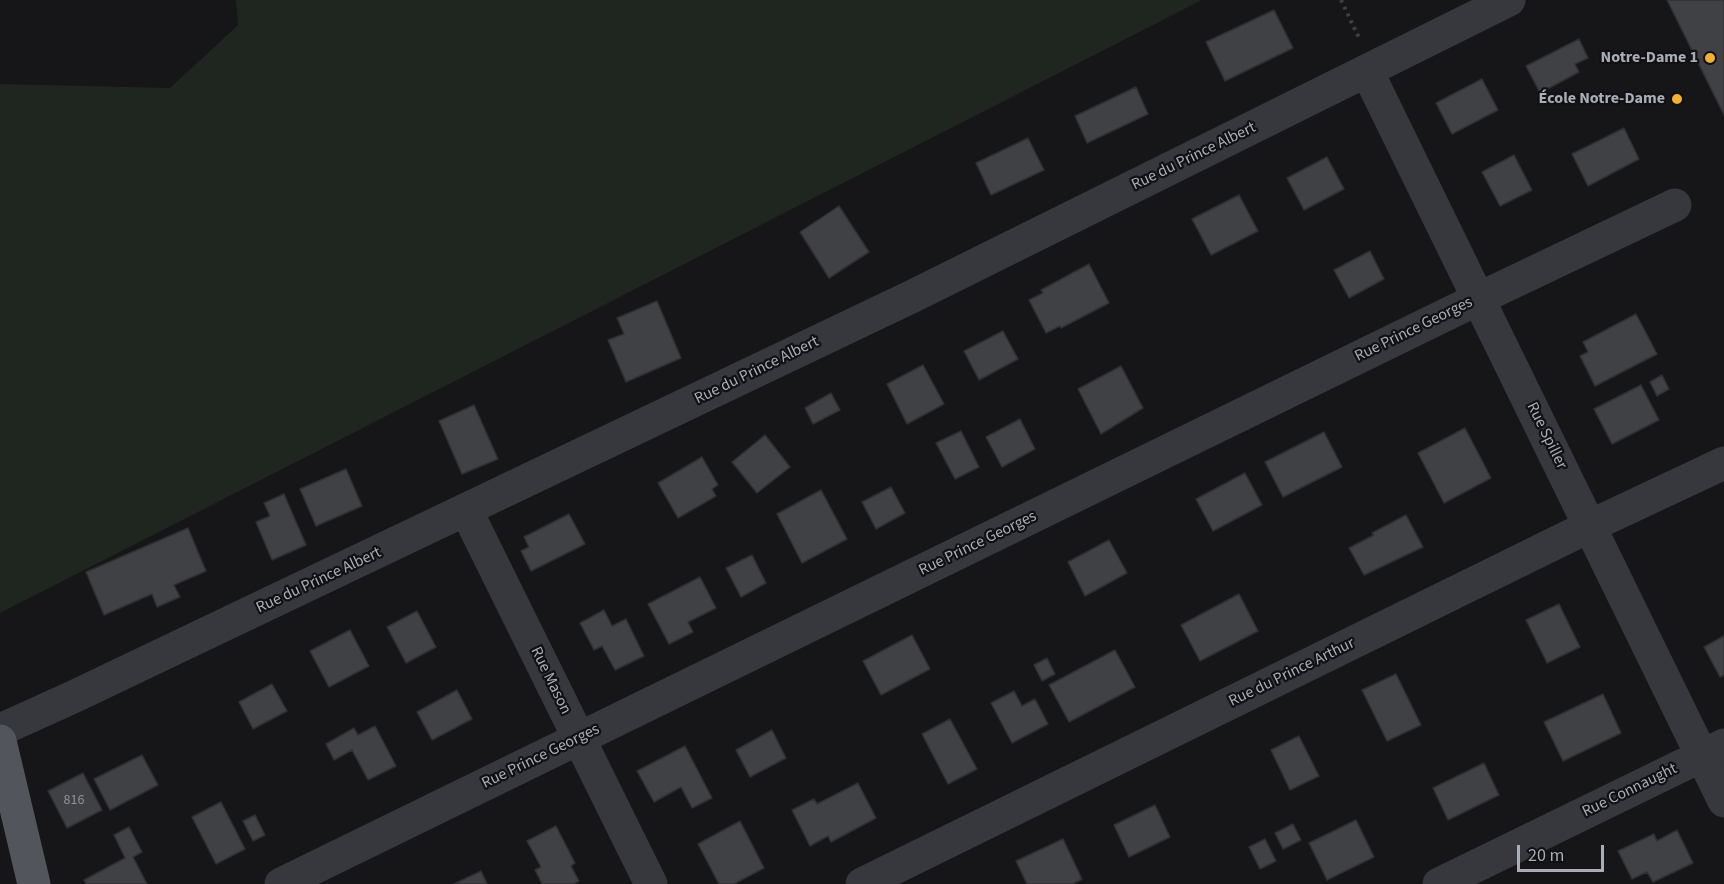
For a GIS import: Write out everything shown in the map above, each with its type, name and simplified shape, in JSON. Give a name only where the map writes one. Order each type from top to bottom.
[{"type":"main road","points":[[0,741],[6,799],[34,884]]},
{"type":"street","name":"Rue du Prince Albert","points":[[0,730],[74,698],[913,296],[1365,60],[1509,0]]},
{"type":"street","name":"Rue Spiller","points":[[1365,60],[1590,526],[1713,750],[1724,801]]},
{"type":"street","name":"Rue Prince Georges","points":[[281,884],[1675,205]]},
{"type":"street","name":"Rue du Prince Arthur","points":[[862,884],[1590,526],[1724,463]]},
{"type":"street","name":"Rue Mason","points":[[466,510],[651,884]]},
{"type":"street","name":"Rue Connaught","points":[[1439,884],[1713,750]]},
{"type":"path","points":[[1341,0],[1365,60]]},
{"type":"shaded area","points":[[236,0],[1202,0],[0,613],[0,84],[170,88],[238,25]]},
{"type":"building","name":"Notre-Dame 1","points":[[1667,0],[1724,0],[1724,115]]},
{"type":"building","points":[[1274,10],[1293,48],[1225,81],[1206,42]]},
{"type":"building","points":[[1579,39],[1588,58],[1575,64],[1579,72],[1540,93],[1526,66]]},
{"type":"building","points":[[1482,79],[1498,110],[1452,134],[1436,103]]},
{"type":"building","points":[[1136,87],[1148,114],[1087,143],[1075,116]]},
{"type":"building","points":[[1624,128],[1639,159],[1588,186],[1572,154]]},
{"type":"building","points":[[1028,138],[1044,170],[991,195],[976,163]]},
{"type":"building","points":[[1514,155],[1532,190],[1500,206],[1482,172]]},
{"type":"building","points":[[1327,157],[1344,189],[1304,210],[1287,178]]},
{"type":"building","points":[[1239,195],[1258,231],[1211,255],[1192,219]]},
{"type":"building","points":[[839,206],[869,252],[829,278],[800,232]]},
{"type":"building","points":[[1370,251],[1384,279],[1349,298],[1334,270]]},
{"type":"building","points":[[1089,264],[1109,303],[1061,328],[1060,326],[1046,333],[1029,300],[1043,293],[1041,290]]},
{"type":"building","points":[[657,301],[681,358],[626,382],[608,340],[624,334],[617,318]]},
{"type":"building","points":[[1636,314],[1657,354],[1595,386],[1580,356],[1588,352],[1583,342]]},
{"type":"building","points":[[1003,331],[1018,359],[979,380],[964,351]]},
{"type":"building","points":[[923,365],[944,404],[907,424],[887,384]]},
{"type":"building","points":[[1121,366],[1143,408],[1101,434],[1078,389]]},
{"type":"building","points":[[1662,375],[1669,389],[1657,396],[1650,382]]},
{"type":"building","points":[[1641,385],[1659,420],[1612,444],[1594,409]]},
{"type":"building","points":[[831,393],[840,410],[813,424],[805,408]]},
{"type":"building","points":[[474,405],[498,459],[462,474],[439,421]]},
{"type":"building","points":[[1020,419],[1035,449],[1002,467],[986,437]]},
{"type":"building","points":[[1465,428],[1491,478],[1444,503],[1418,453]]},
{"type":"building","points":[[961,431],[979,467],[955,479],[936,443]]},
{"type":"building","points":[[1324,432],[1342,467],[1283,497],[1265,462]]},
{"type":"building","points":[[765,435],[790,467],[757,493],[732,462]]},
{"type":"building","points":[[702,457],[718,485],[712,489],[716,496],[678,518],[658,483]]},
{"type":"building","points":[[346,469],[362,506],[316,526],[300,489]]},
{"type":"building","points":[[1245,473],[1262,505],[1213,531],[1196,499]]},
{"type":"building","points":[[891,487],[905,513],[876,529],[862,502]]},
{"type":"building","points":[[821,490],[847,539],[802,563],[777,514]]},
{"type":"building","points":[[284,494],[306,545],[272,560],[256,522],[270,516],[264,503]]},
{"type":"building","points":[[569,514],[585,544],[531,571],[521,551],[529,547],[524,537]]},
{"type":"building","points":[[1406,515],[1423,547],[1364,575],[1349,548]]},
{"type":"building","points":[[188,528],[206,571],[174,585],[180,597],[157,607],[152,594],[104,615],[86,572]]},
{"type":"building","points":[[1109,540],[1127,573],[1085,596],[1068,562]]},
{"type":"building","points":[[752,555],[766,583],[741,597],[726,568]]},
{"type":"building","points":[[700,577],[716,608],[688,622],[693,632],[669,644],[648,604]]},
{"type":"building","points":[[1239,594],[1258,631],[1200,661],[1181,625]]},
{"type":"building","points":[[1559,604],[1580,647],[1547,663],[1526,620]]},
{"type":"building","points":[[604,610],[612,626],[626,619],[644,656],[615,670],[602,646],[594,650],[580,623]]},
{"type":"building","points":[[417,611],[436,647],[406,663],[387,627]]},
{"type":"building","points":[[350,630],[369,666],[329,687],[310,651]]},
{"type":"building","points":[[912,635],[930,669],[881,695],[863,661]]},
{"type":"building","points":[[1724,636],[1724,675],[1720,677],[1704,647]]},
{"type":"building","points":[[1115,650],[1135,687],[1069,722],[1049,685]]},
{"type":"building","points":[[1047,658],[1055,674],[1042,681],[1034,665]]},
{"type":"building","points":[[1396,674],[1421,725],[1387,741],[1362,690]]},
{"type":"building","points":[[272,684],[287,711],[253,729],[239,702]]},
{"type":"building","points":[[457,690],[472,719],[432,740],[417,712]]},
{"type":"building","points":[[1014,691],[1022,706],[1035,699],[1048,724],[1012,743],[991,703]]},
{"type":"building","points":[[1603,694],[1621,733],[1563,761],[1544,722]]},
{"type":"building","points":[[950,719],[977,769],[948,784],[922,734]]},
{"type":"building","points":[[375,726],[396,766],[368,780],[352,750],[334,760],[326,744],[354,728],[358,735]]},
{"type":"building","points":[[772,730],[786,758],[750,777],[736,750]]},
{"type":"building","points":[[1299,736],[1319,776],[1290,790],[1271,750]]},
{"type":"building","points":[[685,746],[712,798],[692,808],[681,787],[654,802],[637,771]]},
{"type":"building","points":[[142,755],[158,785],[110,810],[94,779]]},
{"type":"building","points":[[1484,763],[1499,795],[1448,820],[1433,788]]},
{"type":"building","points":[[83,773],[102,810],[67,828],[48,791]]},
{"type":"building","points":[[858,783],[876,818],[831,842],[828,836],[810,846],[792,810],[814,799],[817,804]]},
{"type":"building","points":[[221,802],[245,849],[216,864],[192,817]]},
{"type":"building","points":[[1155,805],[1170,837],[1129,857],[1114,825]]},
{"type":"building","points":[[255,815],[265,835],[253,841],[243,821]]},
{"type":"building","points":[[1356,820],[1374,857],[1327,880],[1309,843]]},
{"type":"building","points":[[740,821],[764,868],[734,884],[719,884],[698,844]]},
{"type":"building","points":[[1293,824],[1301,840],[1283,849],[1275,833]]},
{"type":"building","points":[[556,826],[575,863],[571,866],[579,881],[574,884],[542,884],[535,870],[541,867],[527,841]]},
{"type":"building","points":[[129,827],[142,852],[133,857],[147,884],[86,884],[84,880],[125,858],[114,835]]},
{"type":"building","points":[[1677,830],[1693,863],[1653,882],[1647,872],[1632,879],[1618,851],[1654,834],[1657,841]]},
{"type":"building","points":[[1063,839],[1082,879],[1073,884],[1027,884],[1016,861]]},
{"type":"building","points":[[1265,839],[1276,861],[1260,869],[1249,847]]},
{"type":"building","points":[[481,871],[487,884],[454,884]]},
{"type":"place","name":"Notre-Dame 1","points":[[1710,58]]},
{"type":"place","name":"École Notre-Dame","points":[[1677,99]]}]
